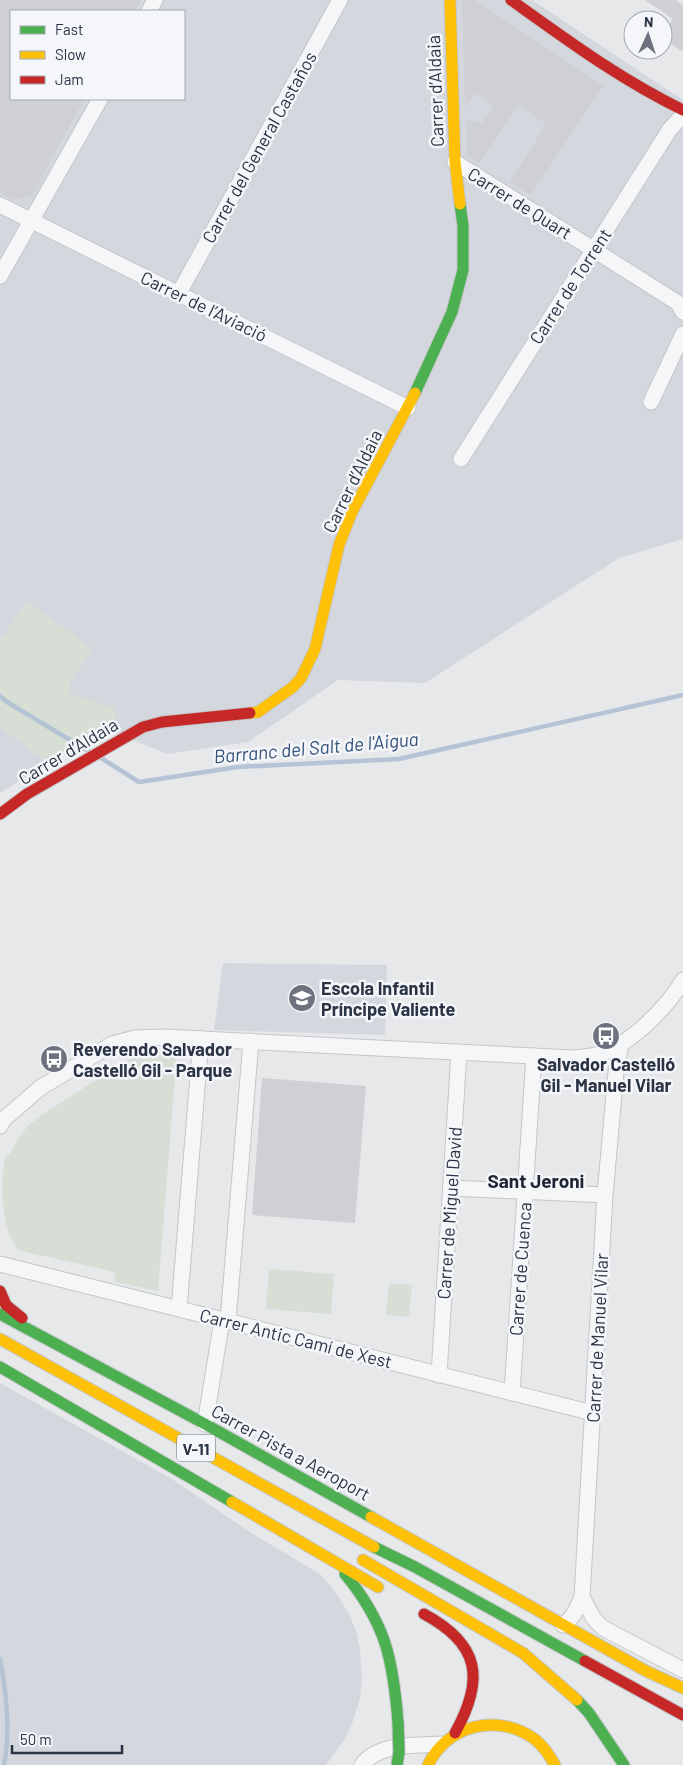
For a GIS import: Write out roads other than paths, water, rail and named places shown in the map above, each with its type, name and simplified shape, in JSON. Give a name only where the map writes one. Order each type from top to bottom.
[{"type":"main road","name":"Carrer d’Aldaia","points":[[0,814],[27,794],[143,727],[162,722],[258,712],[293,687],[301,678],[315,649],[339,545],[352,512],[408,408],[452,312],[463,270],[463,226],[455,162],[450,0]]},
{"type":"main road","points":[[511,0],[624,78],[662,101],[683,110]]},
{"type":"main road","points":[[0,1291],[6,1305],[47,1338]]},
{"type":"main road","name":"Carrer Pista a Aeroport","points":[[0,1314],[205,1424],[646,1671],[683,1688]]},
{"type":"main road","name":"V-11","points":[[0,1339],[392,1557]]},
{"type":"main road","name":"V-11","points":[[0,1358],[171,1453]]},
{"type":"main road","points":[[0,1367],[386,1592]]},
{"type":"main road","points":[[355,1556],[524,1653],[569,1692],[589,1713],[624,1765]]},
{"type":"main road","points":[[392,1557],[411,1573],[528,1641],[535,1647]]},
{"type":"main road","points":[[392,1557],[415,1567],[683,1716]]},
{"type":"main road","points":[[335,1562],[361,1592],[376,1616],[389,1650],[398,1722],[399,1752],[397,1765]]},
{"type":"main road","points":[[412,1607],[447,1627],[460,1640],[472,1666],[474,1684],[470,1704],[455,1733]]},
{"type":"main road","points":[[589,1696],[612,1726]]},
{"type":"main road","points":[[428,1765],[441,1744],[455,1733],[484,1723],[504,1725],[526,1734],[540,1743],[555,1765]]},
{"type":"main road","points":[[623,1742],[634,1765]]},
{"type":"street","name":"Carrer del General Castaños","points":[[179,293],[340,0]]},
{"type":"street","points":[[0,276],[99,100]]},
{"type":"street","name":"Carrer de Torrent","points":[[461,458],[670,129],[683,115]]},
{"type":"street","name":"Carrer de Quart","points":[[455,162],[678,303],[683,312]]},
{"type":"street","name":"Carrer de l’Aviació","points":[[0,205],[408,408]]},
{"type":"street","points":[[651,402],[683,334]]},
{"type":"street","points":[[0,1126],[4,1119],[40,1088],[112,1044],[135,1038],[163,1037],[251,1041],[573,1058],[597,1055],[621,1044],[653,1019],[676,993],[683,980]]},
{"type":"street","points":[[179,1309],[201,1039]]},
{"type":"street","points":[[205,1424],[225,1320],[251,1041]]},
{"type":"street","name":"Carrer de Manuel Vilar","points":[[562,1625],[573,1616],[582,1597],[605,1194],[616,1072],[621,1044]]},
{"type":"street","name":"Carrer de Miguel David","points":[[439,1374],[460,1052]]},
{"type":"street","name":"Carrer de Cuenca","points":[[512,1393],[534,1056]]},
{"type":"street","points":[[451,1188],[605,1194]]},
{"type":"street","name":"Carrer Antic Camí de Xest","points":[[0,1264],[593,1413]]},
{"type":"street","points":[[582,1597],[594,1619],[604,1628],[683,1670]]},
{"type":"street","points":[[362,1765],[364,1762],[394,1747],[441,1744]]},
{"type":"street","points":[[384,1751],[393,1753],[412,1765]]},
{"type":"waterway","name":"Barranc del Salt de l'Aigua","points":[[101,758],[139,782],[238,767],[399,759],[683,695]]},
{"type":"waterway","name":"Barranc del Salt de l'Aigua","points":[[0,696],[90,752]]},
{"type":"waterway","points":[[0,1659],[6,1698],[7,1738],[4,1765]]},
{"type":"place","name":"Escola Infantil Príncipe Valiente","points":[[302,998]]},
{"type":"place","name":"Salvador Castelló Gil - Manuel Vilar","points":[[606,1036]]},
{"type":"place","name":"Reverendo Salvador Castelló Gil - Parque","points":[[54,1059]]},
{"type":"district","name":"Sant Jeroni","points":[[536,1180]]}]
